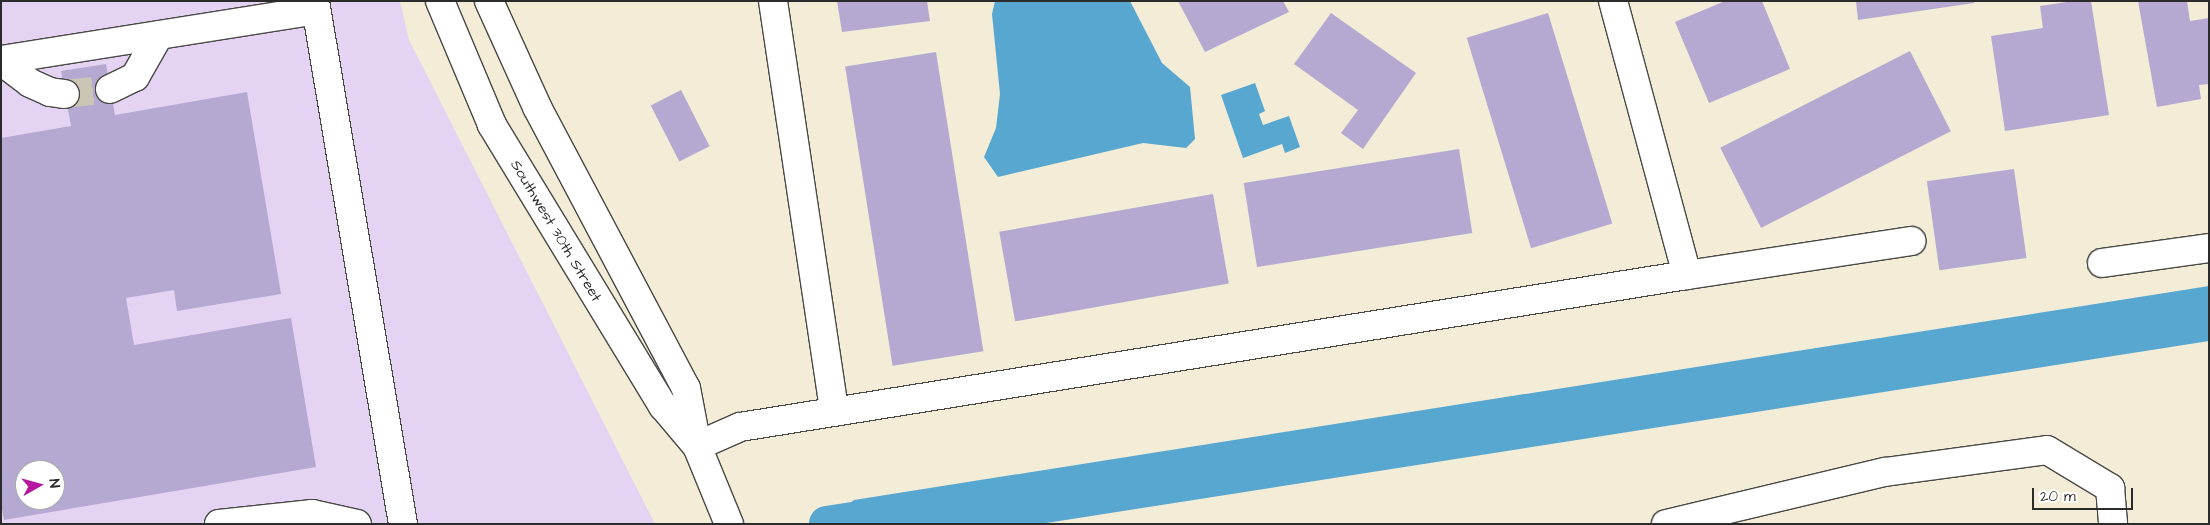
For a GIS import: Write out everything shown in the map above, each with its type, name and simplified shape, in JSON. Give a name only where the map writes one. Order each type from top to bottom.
[{"type":"street","name":"Southwest 30th Street","points":[[440,1],[492,125],[663,406],[698,446]]},
{"type":"street","name":"Southwest 30th Street","points":[[489,1],[537,107],[686,388],[698,446],[729,524]]},
{"type":"street","points":[[773,1],[834,411]]},
{"type":"street","points":[[1613,1],[1687,275]]},
{"type":"street","points":[[1,61],[159,35],[316,6],[403,524]]},
{"type":"street","points":[[110,90],[135,77],[159,35]]},
{"type":"street","points":[[1,61],[30,83],[50,92],[65,94]]},
{"type":"street","points":[[698,446],[740,427],[834,411],[1911,241]]},
{"type":"street","points":[[2102,264],[2209,248]]},
{"type":"street","points":[[1666,524],[1885,472],[2047,450],[2110,488],[2113,524]]},
{"type":"street","points":[[219,524],[312,514],[357,524]]},
{"type":"shaded area","points":[[1,1],[400,1],[409,40],[655,524],[1,524]]},
{"type":"water","points":[[995,1],[1130,1],[1162,63],[1190,87],[1195,139],[1186,148],[1143,143],[998,177],[984,157],[996,128],[1000,94],[992,14]]},
{"type":"water","points":[[1255,83],[1265,111],[1259,114],[1263,125],[1289,116],[1300,147],[1285,153],[1282,144],[1243,158],[1221,95]]},
{"type":"water","points":[[2209,286],[2209,341],[1040,524],[836,524],[836,514],[854,500]]},
{"type":"building","points":[[837,1],[927,1],[930,21],[842,32]]},
{"type":"building","points":[[1178,1],[1283,1],[1289,12],[1205,52]]},
{"type":"building","points":[[1725,1],[1762,1],[1790,69],[1709,103],[1675,22]]},
{"type":"building","points":[[1856,1],[1974,1],[1974,3],[1858,20]]},
{"type":"building","points":[[2074,1],[2091,1],[2109,115],[2005,131],[1991,36],[2043,28],[2040,6]]},
{"type":"building","points":[[2138,1],[2187,1],[2190,21],[2209,18],[2209,84],[2199,85],[2201,99],[2157,107]]},
{"type":"building","points":[[1331,13],[1416,73],[1363,149],[1341,133],[1358,110],[1294,64]]},
{"type":"building","points":[[1548,13],[1612,223],[1531,248],[1467,38]]},
{"type":"building","points":[[1910,51],[1951,131],[1761,228],[1720,148]]},
{"type":"building","points":[[936,52],[983,351],[893,366],[845,66]]},
{"type":"building","points":[[106,64],[115,115],[247,92],[281,294],[177,311],[174,290],[126,298],[134,345],[291,318],[316,467],[65,510],[65,460],[15,460],[15,510],[63,510],[4,520],[1,504],[1,138],[71,126],[61,71]]},
{"type":"building","points":[[681,90],[710,146],[679,162],[651,105]]},
{"type":"building","points":[[1459,149],[1472,233],[1257,267],[1244,183]]},
{"type":"building","points":[[2014,169],[2027,258],[1939,270],[1927,181]]},
{"type":"building","points":[[1213,194],[1229,284],[1015,321],[999,232]]},
{"type":"waterway","points":[[826,523],[884,514]]},
{"type":"tunnel","points":[[65,94],[110,89]]}]
